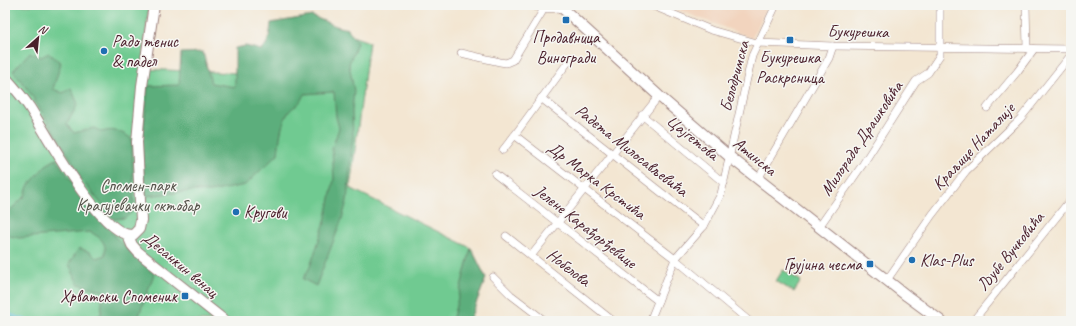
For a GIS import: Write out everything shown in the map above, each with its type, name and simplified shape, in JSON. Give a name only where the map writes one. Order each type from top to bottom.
[{"type":"street","points":[[128,236],[136,232],[140,225],[137,142],[142,86],[154,5]]},
{"type":"street","points":[[530,5],[544,9],[560,6]]},
{"type":"street","name":"Букурешка","points":[[651,5],[711,30],[757,43],[833,46],[1071,49]]},
{"type":"street","name":"Белодримска","points":[[650,321],[675,259],[704,226],[714,211],[721,194],[749,69],[757,43],[776,5]]},
{"type":"street","points":[[940,5],[941,48]]},
{"type":"street","points":[[987,108],[1017,72],[1031,49],[1026,5]]},
{"type":"street","name":"Атинска","points":[[560,6],[659,96],[730,157],[940,321]]},
{"type":"street","points":[[461,53],[506,63],[513,60],[544,9]]},
{"type":"street","points":[[758,179],[829,58],[833,46]]},
{"type":"street","name":"Милорада Драшковића","points":[[819,227],[863,164],[912,86],[933,67],[940,55],[941,48]]},
{"type":"street","name":"Краљице Наталије","points":[[887,280],[932,215],[966,171],[1020,119],[1071,55]]},
{"type":"street","points":[[503,150],[571,58]]},
{"type":"street","name":"Десанкин венац","points":[[5,77],[30,107],[66,168],[86,196],[108,222],[120,233],[128,236],[132,245],[138,252],[226,321]]},
{"type":"street","points":[[531,256],[642,115],[659,96]]},
{"type":"street","name":"Радета Милосављевића","points":[[541,98],[704,226]]},
{"type":"street","name":"Цајгетова","points":[[642,115],[724,183]]},
{"type":"street","name":"Др Марка Крстића","points":[[514,136],[675,259],[749,321]]},
{"type":"street","name":"Јелене Карађорђевице","points":[[495,174],[658,301]]},
{"type":"street","name":"Љубе Вучковића","points":[[973,321],[1071,199]]},
{"type":"street","name":"Нобелова","points":[[506,236],[613,321]]},
{"type":"street","points":[[493,277],[510,295],[545,321]]},
{"type":"shaded area","points":[[665,5],[768,5],[752,38]]},
{"type":"green space","name":"Спомен-парк Крагујевачки октобар","points":[[5,5],[149,5],[142,69],[284,75],[327,27],[369,42],[350,188],[471,248],[486,278],[469,321],[5,321]]},
{"type":"green space","points":[[312,16],[336,26],[348,29],[357,42],[349,64],[354,91],[352,111],[353,136],[347,201],[342,219],[316,286],[303,279],[310,267],[325,222],[334,179],[332,149],[339,128],[336,117],[334,92],[304,94],[300,102],[290,110],[285,118],[278,154],[245,185],[210,192],[193,191],[145,196],[142,145],[148,86],[179,85],[181,53],[203,52],[211,83],[235,87],[235,48],[246,46],[261,50],[264,48],[270,34],[271,23]]},
{"type":"green space","points":[[30,52],[41,57],[49,53],[61,63],[53,89],[63,93],[71,88],[78,104],[67,124],[74,133],[94,128],[102,132],[110,130],[118,131],[132,139],[134,210],[125,218],[114,219],[80,178],[74,164],[29,91],[13,71]]},
{"type":"green space","points":[[56,159],[95,214],[119,241],[154,274],[137,321],[90,321],[101,314],[103,291],[78,284],[69,264],[79,248],[90,252],[96,258],[105,255],[104,243],[97,236],[90,232],[19,238],[5,235],[5,215],[25,196],[28,186],[46,165]]},
{"type":"green space","points":[[471,248],[486,278],[469,321],[452,321]]},
{"type":"green space","points":[[783,270],[801,281],[794,292],[776,281]]},
{"type":"waterway","points":[[5,313],[29,321]]},
{"type":"place","name":"Продавница Виногради","points":[[566,20]]},
{"type":"place","name":"Букурешка Раскрсница","points":[[790,40]]},
{"type":"place","name":"Радо тенис & падел","points":[[104,51]]},
{"type":"place","name":"Кругови","points":[[236,212]]},
{"type":"place","name":"Klas-Plus","points":[[912,260]]},
{"type":"place","name":"Грујина чесма","points":[[870,264]]},
{"type":"place","name":"Хрватски Споменик","points":[[185,296]]}]
